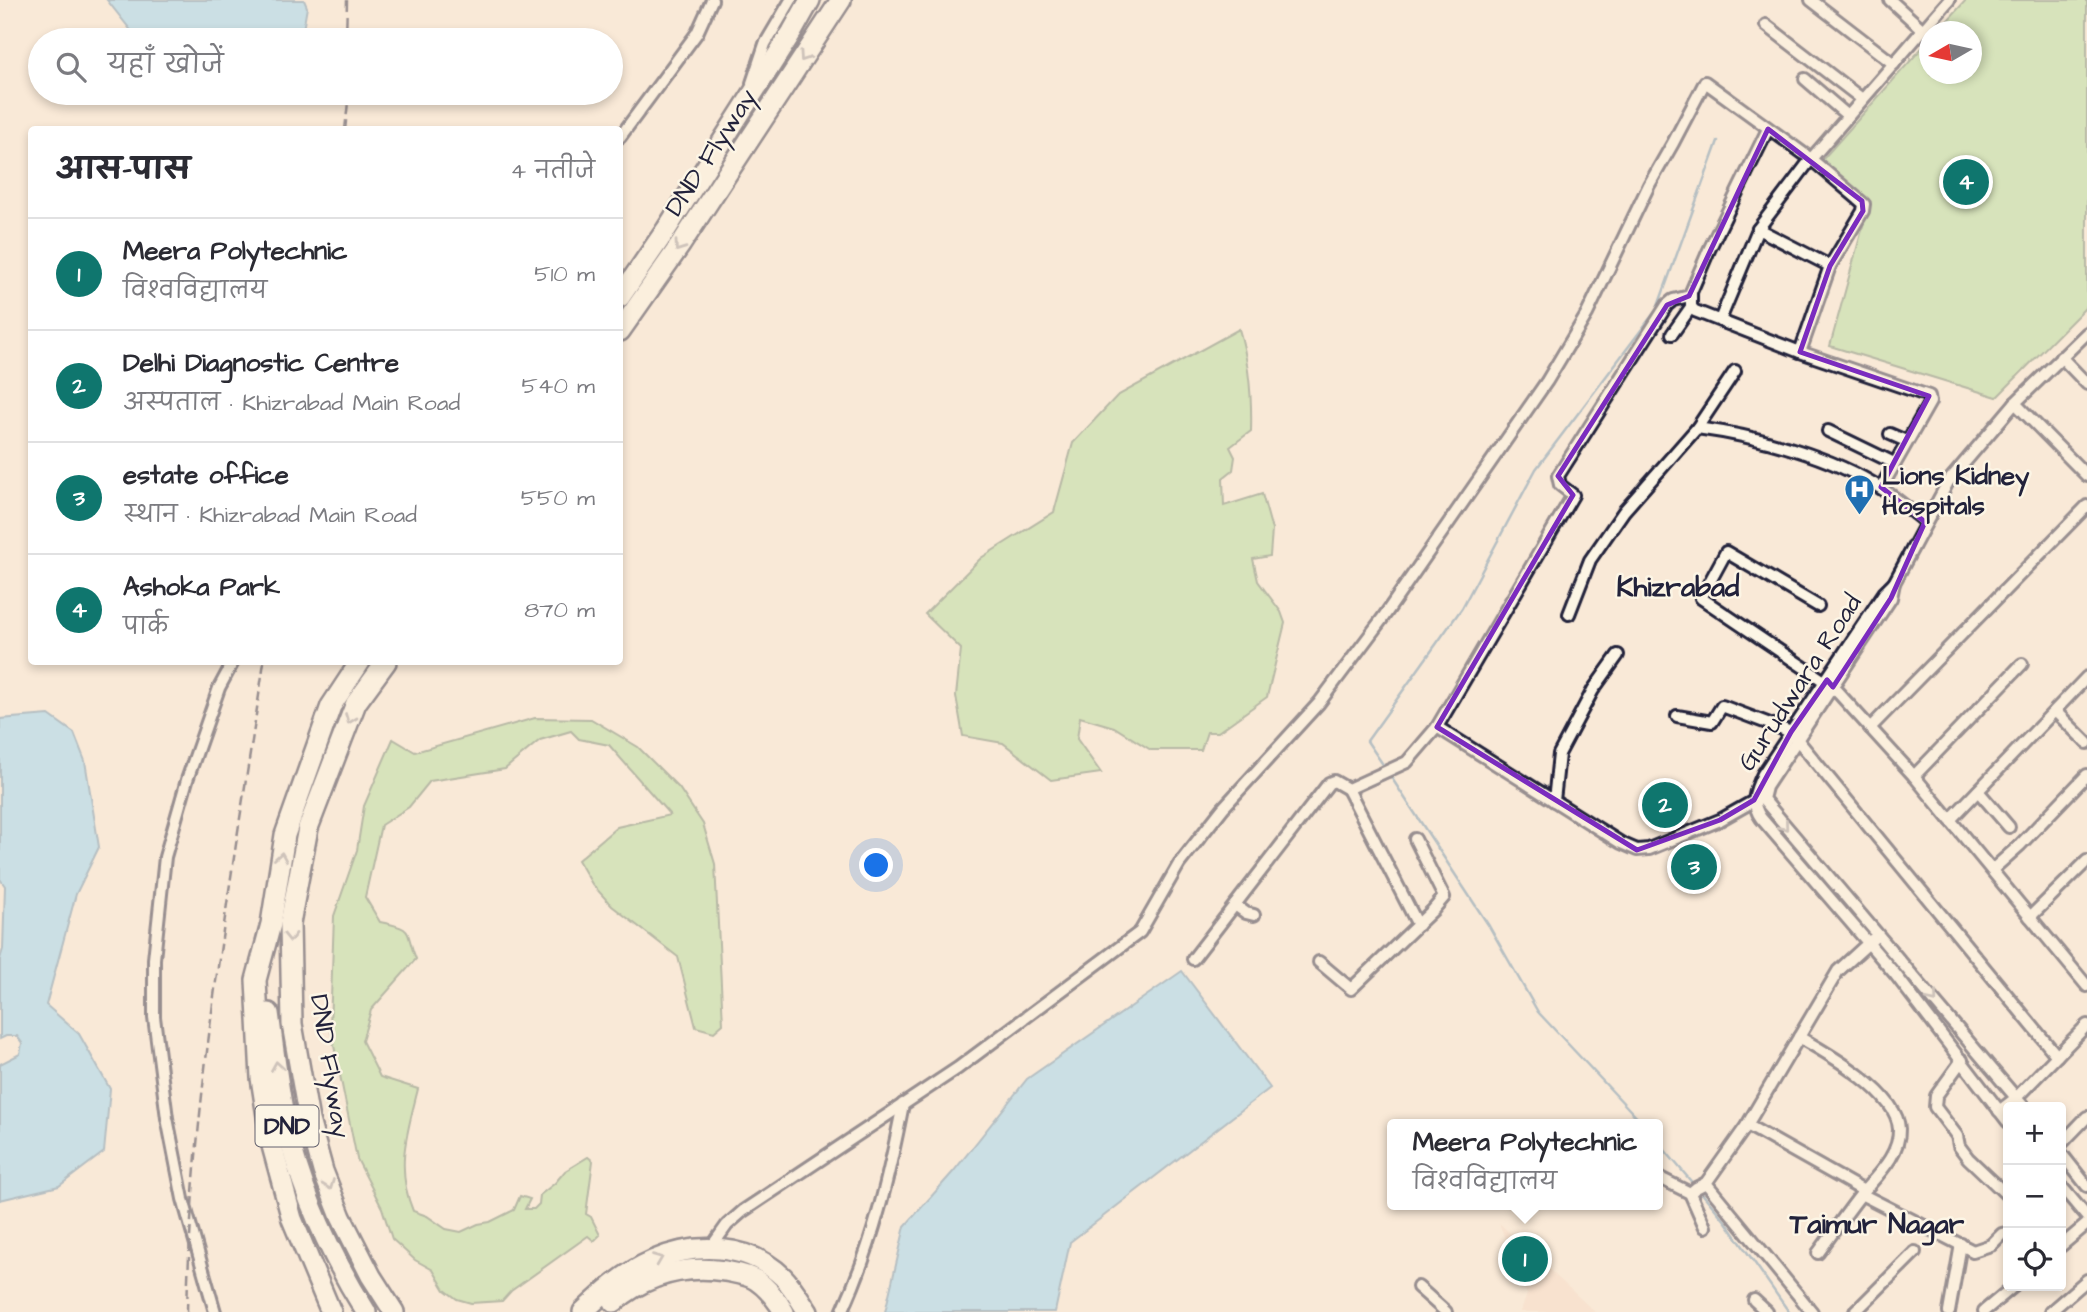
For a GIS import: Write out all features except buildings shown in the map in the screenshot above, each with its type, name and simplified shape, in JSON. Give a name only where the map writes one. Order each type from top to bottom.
[{"type":"highway","name":"DND Flyway","points":[[623,293],[667,230],[810,0]]},
{"type":"highway","name":"DND Flyway","points":[[623,327],[681,244],[841,0]]},
{"type":"highway","points":[[331,1312],[292,1219],[271,1142],[261,1078],[256,980],[271,924],[285,835],[331,706],[358,665]]},
{"type":"highway","name":"DND Flyway","points":[[384,665],[356,703],[308,828],[290,923],[292,1024],[309,1120],[323,1171],[341,1217],[371,1276],[394,1312]]},
{"type":"highway","name":"DND","points":[[271,924],[268,1010],[286,1125],[320,1222],[366,1312]]},
{"type":"highway","points":[[583,1312],[617,1282],[651,1261],[677,1251],[710,1249],[729,1250],[767,1264],[796,1292],[808,1312]]},
{"type":"highway","points":[[602,1312],[629,1289],[649,1279],[668,1272],[710,1269],[743,1274],[757,1281],[784,1312]]},
{"type":"street","points":[[623,133],[697,33],[712,0]]},
{"type":"street","points":[[743,109],[765,44],[791,0]]},
{"type":"street","points":[[1811,0],[1894,64]]},
{"type":"street","points":[[1890,0],[1919,26]]},
{"type":"street","points":[[1931,21],[1949,0]]},
{"type":"street","points":[[1766,25],[1862,99]]},
{"type":"street","points":[[1720,320],[1758,229],[1811,159],[1919,35]]},
{"type":"street","points":[[1805,79],[1848,116]]},
{"type":"street","points":[[710,1249],[727,1225],[743,1210],[958,1068],[1140,932],[1179,864],[1223,808],[1319,703],[1382,620],[1547,381],[1587,314],[1649,185],[1705,82],[1811,159],[1862,201],[1864,208],[1830,266],[1800,352]]},
{"type":"street","points":[[1672,334],[1691,301],[1709,250],[1769,129]]},
{"type":"street","points":[[1758,229],[1830,266]]},
{"type":"street","points":[[1348,789],[1412,758],[1437,727],[1573,495],[1560,485],[1558,476],[1667,305],[1673,300],[1691,301]]},
{"type":"street","points":[[1691,301],[1695,311],[1800,352],[1929,396],[1930,402],[1881,488]]},
{"type":"street","name":"Gurudwara Road","points":[[2003,1116],[1870,943],[1761,818],[1758,798],[1763,774],[1794,736],[1891,598],[1894,583],[1948,482],[2015,403],[2087,333]]},
{"type":"street","points":[[2061,357],[2087,384]]},
{"type":"street","points":[[1569,614],[1591,561],[1624,511],[1697,428],[1735,371]]},
{"type":"street","points":[[2015,403],[2087,476]]},
{"type":"street","points":[[1697,428],[1756,438],[1854,474],[1881,488],[1925,523]]},
{"type":"street","points":[[1828,431],[1894,463]]},
{"type":"street","points":[[1890,434],[1906,441]]},
{"type":"street","points":[[1870,729],[2087,506]]},
{"type":"street","points":[[1818,606],[1726,552],[1701,598],[1830,683],[1914,776],[2087,986]]},
{"type":"street","points":[[1554,801],[1559,754],[1593,690],[1618,655]]},
{"type":"street","points":[[1914,776],[2022,664]]},
{"type":"street","points":[[215,1312],[183,1199],[167,1118],[154,1017],[154,959],[165,857],[187,780],[219,688],[231,665]]},
{"type":"street","points":[[1950,820],[2087,677]]},
{"type":"street","points":[[1677,716],[1712,722],[1722,706],[1794,736],[2057,1056]]},
{"type":"street","points":[[2055,711],[2087,743]]},
{"type":"street","points":[[1437,727],[1632,848],[1644,850],[1720,820],[1758,798],[1879,934],[2020,1102]]},
{"type":"street","points":[[1992,870],[2087,775]]},
{"type":"street","points":[[1192,959],[1329,783],[1334,781],[1348,789],[1418,925]]},
{"type":"street","points":[[1978,791],[2009,827]]},
{"type":"street","points":[[1319,962],[1351,989],[1444,897],[1415,839]]},
{"type":"street","points":[[2030,917],[2087,861]]},
{"type":"street","points":[[1235,905],[1246,914],[1254,915]]},
{"type":"street","points":[[1705,1227],[1698,1187],[1747,1125],[1839,971],[1879,934]]},
{"type":"street","points":[[1999,1111],[2016,1098],[2087,1025]]},
{"type":"street","points":[[1799,1037],[1846,1064],[1860,1076],[1878,1094],[1898,1122],[1897,1142],[1882,1171],[1818,1253]]},
{"type":"street","points":[[1962,1060],[1936,1096],[1935,1107],[1957,1136],[1959,1146],[1968,1158],[2003,1191]]},
{"type":"street","points":[[842,1312],[858,1277],[881,1207],[903,1104]]},
{"type":"street","points":[[2066,1139],[2087,1117]]},
{"type":"street","points":[[1747,1125],[1863,1193],[1973,1251],[1991,1245],[2003,1234]]},
{"type":"street","points":[[2066,1160],[2087,1186]]},
{"type":"street","points":[[2066,1182],[2076,1173]]},
{"type":"street","points":[[1663,1178],[1698,1187],[1812,1312]]},
{"type":"street","points":[[2066,1192],[2087,1217]]},
{"type":"street","points":[[2066,1242],[2087,1224]]},
{"type":"street","points":[[1949,1312],[1961,1244]]},
{"type":"street","points":[[1855,1312],[1915,1252]]},
{"type":"street","points":[[2050,1312],[2087,1280]]},
{"type":"street","points":[[1418,1287],[1446,1312]]},
{"type":"street","points":[[1984,1311],[2008,1291]]},
{"type":"street","points":[[1754,1300],[1767,1312]]},
{"type":"highlighted area","points":[[1768,129],[1862,201],[1863,211],[1830,266],[1800,352],[1929,396],[1881,487],[1925,522],[1891,598],[1833,687],[1827,680],[1791,732],[1754,800],[1720,820],[1637,850],[1437,727],[1573,495],[1558,476],[1667,305],[1689,296]]},
{"type":"shaded area","points":[[1499,1223],[1595,1312],[1520,1312],[1527,1295]]},
{"type":"green space","points":[[1966,0],[2087,0],[2087,306],[1997,397],[1830,346],[1869,204],[1822,160],[1919,51],[1919,84],[1982,84],[1982,21],[1947,21]]},
{"type":"green space","points":[[1239,329],[1249,380],[1251,431],[1230,447],[1235,457],[1233,470],[1223,478],[1224,506],[1262,494],[1272,530],[1270,556],[1253,559],[1258,581],[1281,612],[1285,623],[1267,697],[1218,732],[1207,732],[1201,750],[1151,750],[1114,727],[1080,717],[1077,739],[1101,773],[1051,780],[1003,743],[963,736],[956,696],[961,649],[925,614],[981,558],[1054,512],[1073,443],[1117,396]]},
{"type":"green space","points":[[535,718],[591,719],[638,747],[679,788],[703,824],[715,864],[723,1024],[714,1032],[696,1027],[678,957],[612,906],[592,884],[578,860],[617,827],[670,815],[609,745],[579,739],[571,731],[540,740],[505,769],[430,781],[409,807],[381,825],[365,897],[380,922],[407,932],[416,959],[371,1010],[362,1041],[380,1077],[418,1089],[407,1136],[404,1165],[413,1211],[427,1216],[446,1229],[461,1232],[514,1210],[520,1196],[530,1199],[525,1209],[534,1209],[539,1204],[540,1195],[565,1171],[588,1157],[593,1161],[586,1214],[591,1217],[600,1235],[594,1241],[588,1236],[511,1291],[502,1301],[471,1303],[457,1299],[445,1290],[433,1270],[415,1260],[392,1239],[382,1208],[357,1159],[330,1026],[334,916],[357,850],[364,806],[393,739],[415,752]]},
{"type":"water","points":[[107,0],[304,0],[307,7],[303,28],[129,28]]},
{"type":"water","points":[[49,715],[74,733],[85,761],[99,847],[76,894],[46,1005],[79,1034],[110,1089],[104,1152],[59,1186],[0,1200],[0,1064],[20,1054],[22,1043],[17,1036],[0,1039],[0,959],[3,949],[5,886],[0,879],[0,719]]},
{"type":"water","points":[[1182,971],[1270,1088],[1070,1242],[1055,1312],[885,1312],[905,1226],[953,1172],[1027,1079]]},
{"type":"waterway","points":[[1386,769],[1367,741],[1462,608],[1536,469],[1657,309],[1718,141]]},
{"type":"waterway","points":[[1389,774],[1489,926],[1538,1012],[1638,1119]]},
{"type":"waterway","points":[[1663,1148],[1695,1186]]},
{"type":"waterway","points":[[1700,1191],[1726,1222],[1789,1312]]},
{"type":"railway","points":[[346,28],[347,0]]},
{"type":"railway","points":[[345,126],[348,105]]},
{"type":"railway","points":[[187,1312],[190,1230],[205,1067],[264,665]]},
{"type":"place","name":"Ashoka Park","points":[[1966,182]]},
{"type":"place","name":"Lions Kidney Hospitals","points":[[1859,517]]},
{"type":"place","name":"Delhi Diagnostic Centre","points":[[1665,805]]},
{"type":"place","name":"estate office","points":[[1694,867]]},
{"type":"place","name":"Meera Polytechnic","points":[[1525,1259]]},
{"type":"district","name":"Khizrabad","points":[[1678,586]]},
{"type":"district","name":"Taimur Nagar","points":[[1877,1223]]}]
